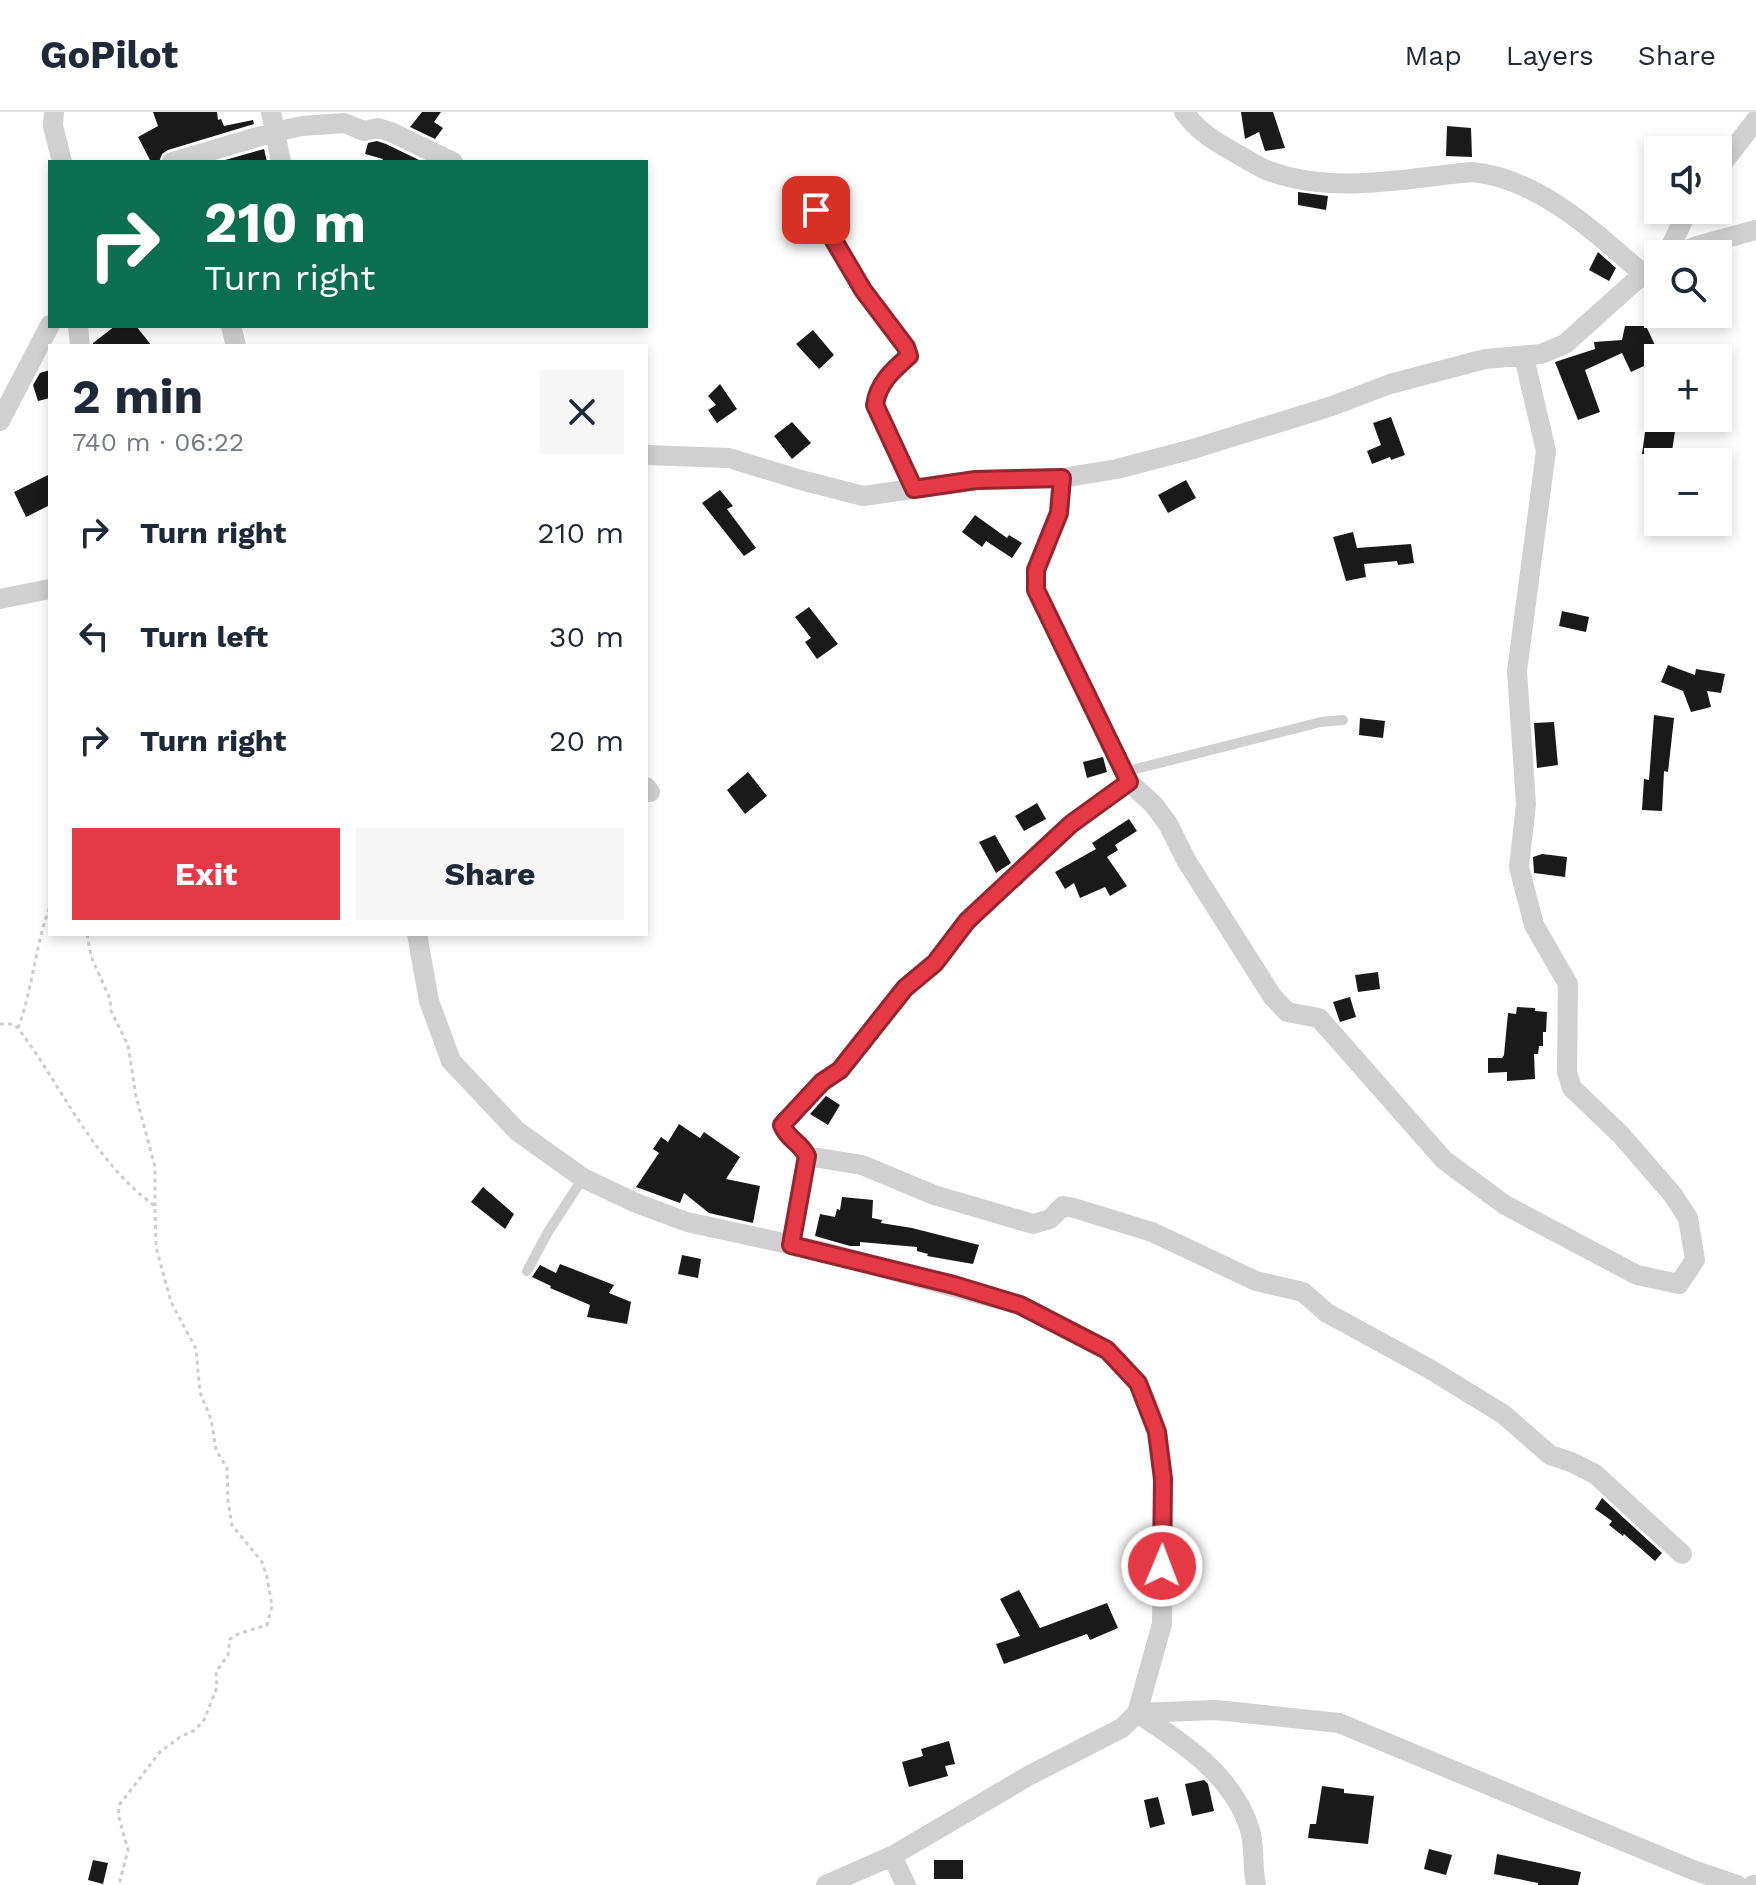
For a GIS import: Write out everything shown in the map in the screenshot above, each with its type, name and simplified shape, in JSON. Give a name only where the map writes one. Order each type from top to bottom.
[{"type":"street","points":[[54,112],[53,126],[62,160]]},
{"type":"street","points":[[1184,112],[1194,126],[1208,137],[1268,171],[1293,178],[1348,185],[1472,172],[1490,174],[1541,196],[1644,265]]},
{"type":"street","points":[[1732,151],[1756,120]]},
{"type":"street","points":[[177,160],[273,122],[302,126],[344,123],[364,131],[378,128],[449,160]]},
{"type":"street","points":[[273,122],[281,160]]},
{"type":"street","points":[[1719,240],[1756,230]]},
{"type":"street","points":[[648,455],[729,458],[863,496],[976,480],[1062,478],[1117,469],[1332,406],[1390,384],[1485,359],[1541,354],[1565,344],[1644,274]]},
{"type":"street","points":[[0,421],[48,328]]},
{"type":"street","points":[[1062,478],[1059,513],[1036,570],[1036,590],[1126,777],[1168,824],[1186,860],[1272,996],[1287,1012],[1319,1018],[1444,1160],[1505,1205],[1637,1275],[1679,1284],[1695,1260],[1688,1218],[1673,1195],[1621,1135],[1572,1088],[1567,1072],[1568,984],[1534,925],[1519,867],[1526,804],[1517,671],[1546,451],[1524,357]]},
{"type":"street","points":[[0,599],[48,589]]},
{"type":"street","points":[[791,1245],[807,1156],[802,1145],[789,1137],[782,1125],[822,1082],[840,1070],[905,988],[935,963],[967,921],[1126,777]]},
{"type":"street","points":[[417,936],[429,1001],[451,1061],[517,1131],[583,1178],[687,1222],[954,1285],[1020,1305],[1107,1350],[1138,1383],[1157,1432],[1163,1479],[1162,1624],[1137,1713],[1122,1728],[1030,1775],[892,1856],[826,1885]]},
{"type":"street","points":[[807,1156],[862,1165],[934,1195],[1033,1224],[1050,1219],[1063,1206],[1088,1211],[1152,1232],[1256,1281],[1303,1292],[1327,1313],[1428,1368],[1503,1414],[1550,1455],[1595,1474],[1682,1554]]},
{"type":"street","points":[[1137,1713],[1216,1710],[1339,1723],[1691,1878],[1737,1885]]},
{"type":"street","points":[[1137,1713],[1184,1744],[1230,1790],[1250,1830],[1256,1885]]},
{"type":"street","points":[[892,1856],[906,1885]]},
{"type":"lane","points":[[811,188],[816,210],[841,255],[906,347],[909,356],[889,374],[876,395],[875,405],[914,489]]},
{"type":"lane","points":[[1126,777],[1321,722],[1343,720]]},
{"type":"lane","points":[[527,1271],[583,1178]]},
{"type":"path","points":[[18,1028],[48,912]]},
{"type":"path","points":[[87,936],[91,956],[110,999],[111,1011],[128,1045],[136,1096],[155,1167],[156,1247],[171,1302],[196,1349],[200,1392],[211,1419],[216,1450],[227,1468],[232,1525],[262,1562],[272,1606],[267,1625],[230,1639],[228,1655],[216,1672],[217,1687],[204,1720],[195,1730],[160,1752],[120,1804],[118,1814],[128,1850],[119,1885]]},
{"type":"path","points":[[0,1024],[12,1024],[18,1028],[46,1066],[96,1148],[132,1188],[155,1206]]},
{"type":"building","points":[[153,112],[217,112],[218,120],[221,119],[224,126],[253,120],[254,124],[168,150],[160,160],[150,160],[138,137],[158,126]]},
{"type":"building","points":[[422,112],[441,112],[434,122],[443,128],[435,139],[410,127]]},
{"type":"building","points":[[1241,112],[1273,112],[1285,148],[1265,151],[1259,132],[1245,139]]},
{"type":"building","points":[[1447,126],[1471,128],[1472,157],[1446,156]]},
{"type":"building","points":[[377,141],[386,144],[419,160],[382,160],[365,154],[368,143]]},
{"type":"building","points":[[264,149],[267,160],[225,160]]},
{"type":"building","points":[[1298,192],[1328,196],[1326,210],[1298,205]]},
{"type":"building","points":[[1598,252],[1616,268],[1609,281],[1589,270]]},
{"type":"building","points":[[1625,326],[1644,326],[1654,344],[1644,344],[1644,366],[1631,372],[1622,353],[1585,370],[1600,412],[1578,420],[1555,362],[1595,349],[1594,342],[1622,340]]},
{"type":"building","points":[[112,328],[138,328],[150,344],[93,344]]},
{"type":"building","points":[[813,330],[834,355],[819,369],[796,344]]},
{"type":"building","points":[[48,371],[48,398],[38,401],[33,385],[40,373]]},
{"type":"building","points":[[720,384],[737,409],[717,423],[708,410],[716,405],[708,396]]},
{"type":"building","points":[[1391,417],[1405,455],[1372,464],[1367,451],[1381,445],[1373,423]]},
{"type":"building","points":[[792,422],[811,443],[792,459],[774,436]]},
{"type":"building","points":[[1645,432],[1675,432],[1672,448],[1644,448],[1642,454]]},
{"type":"building","points":[[48,475],[48,506],[26,517],[14,492]]},
{"type":"building","points":[[1186,480],[1196,498],[1168,513],[1158,495]]},
{"type":"building","points":[[720,490],[733,506],[727,509],[756,548],[744,556],[702,503]]},
{"type":"building","points":[[975,515],[1007,538],[1009,535],[1022,543],[1012,558],[986,541],[982,547],[962,532]]},
{"type":"building","points":[[1353,532],[1357,548],[1411,544],[1414,563],[1364,564],[1366,577],[1346,581],[1333,537]]},
{"type":"building","points":[[809,607],[838,644],[817,659],[805,642],[811,638],[795,617]]},
{"type":"building","points":[[1562,611],[1589,617],[1586,632],[1559,626]]},
{"type":"building","points":[[1668,665],[1695,675],[1696,669],[1725,674],[1721,693],[1707,691],[1711,707],[1691,712],[1683,691],[1661,682]]},
{"type":"building","points":[[1654,715],[1674,718],[1668,772],[1664,771],[1662,811],[1642,810],[1644,779],[1649,780]]},
{"type":"building","points":[[1360,718],[1385,721],[1383,738],[1359,735]]},
{"type":"building","points":[[1554,722],[1558,765],[1537,768],[1534,723]]},
{"type":"building","points":[[1103,757],[1107,772],[1087,778],[1083,762]]},
{"type":"building","points":[[748,772],[767,796],[745,814],[727,790]]},
{"type":"building","points":[[1037,803],[1046,819],[1024,831],[1015,816]]},
{"type":"building","points":[[1129,819],[1137,831],[1115,845],[1118,850],[1107,857],[1127,886],[1110,896],[1105,887],[1080,898],[1074,883],[1065,889],[1055,872],[1096,849],[1092,843]]},
{"type":"building","points":[[995,835],[1011,863],[996,873],[979,842]]},
{"type":"building","points":[[1542,854],[1567,857],[1565,877],[1534,873],[1533,857]]},
{"type":"building","points":[[1378,972],[1380,989],[1358,992],[1355,975]]},
{"type":"building","points":[[1350,997],[1356,1017],[1340,1022],[1333,1002]]},
{"type":"building","points":[[1517,1007],[1547,1012],[1546,1032],[1543,1032],[1543,1046],[1539,1046],[1538,1054],[1534,1054],[1535,1079],[1507,1081],[1507,1072],[1488,1073],[1488,1058],[1502,1058],[1504,1055],[1508,1013],[1516,1014]]},
{"type":"building","points":[[826,1096],[840,1105],[828,1125],[810,1114]]},
{"type":"building","points":[[679,1124],[700,1138],[704,1132],[740,1157],[726,1179],[760,1186],[753,1223],[709,1213],[684,1193],[680,1203],[636,1187],[659,1153],[653,1149],[661,1137],[668,1142]]},
{"type":"building","points":[[483,1187],[514,1214],[505,1229],[471,1202]]},
{"type":"building","points":[[842,1197],[873,1200],[872,1218],[882,1220],[881,1223],[979,1245],[973,1264],[927,1256],[917,1251],[917,1247],[860,1242],[860,1246],[850,1246],[815,1236],[820,1214],[835,1217],[837,1209],[840,1210]]},
{"type":"building","points":[[682,1255],[701,1259],[698,1278],[678,1274]]},
{"type":"building","points":[[560,1264],[614,1285],[609,1293],[631,1302],[627,1324],[587,1317],[590,1305],[532,1277],[540,1265],[556,1273]]},
{"type":"building","points":[[1602,1498],[1662,1553],[1655,1561],[1609,1525],[1612,1521],[1595,1509]]},
{"type":"building","points":[[1019,1590],[1040,1628],[1107,1603],[1118,1628],[1090,1640],[1087,1634],[1004,1664],[996,1644],[1020,1636],[1000,1599]]},
{"type":"building","points":[[949,1741],[955,1764],[945,1766],[948,1776],[909,1787],[902,1762],[923,1756],[921,1749]]},
{"type":"building","points":[[1204,1780],[1208,1784],[1214,1811],[1192,1816],[1185,1784]]},
{"type":"building","points":[[1322,1786],[1344,1789],[1344,1793],[1374,1796],[1368,1844],[1308,1838],[1310,1824],[1316,1824]]},
{"type":"building","points":[[1158,1797],[1165,1824],[1150,1828],[1144,1800]]},
{"type":"building","points":[[1429,1849],[1452,1855],[1446,1875],[1424,1869]]},
{"type":"building","points":[[1497,1854],[1581,1872],[1578,1885],[1538,1885],[1494,1874]]},
{"type":"building","points":[[93,1860],[108,1863],[103,1884],[88,1880]]},
{"type":"building","points":[[934,1860],[963,1860],[963,1879],[934,1879]]},
{"type":"route","points":[[816,210],[863,290],[906,347],[909,356],[889,374],[876,395],[875,405],[914,489],[976,480],[1062,478],[1059,513],[1036,570],[1036,590],[1129,782],[1071,824],[967,921],[935,963],[905,988],[840,1070],[822,1082],[782,1125],[789,1137],[802,1145],[807,1156],[791,1245],[954,1285],[1020,1305],[1107,1350],[1138,1383],[1157,1432],[1163,1479],[1162,1566]]}]
